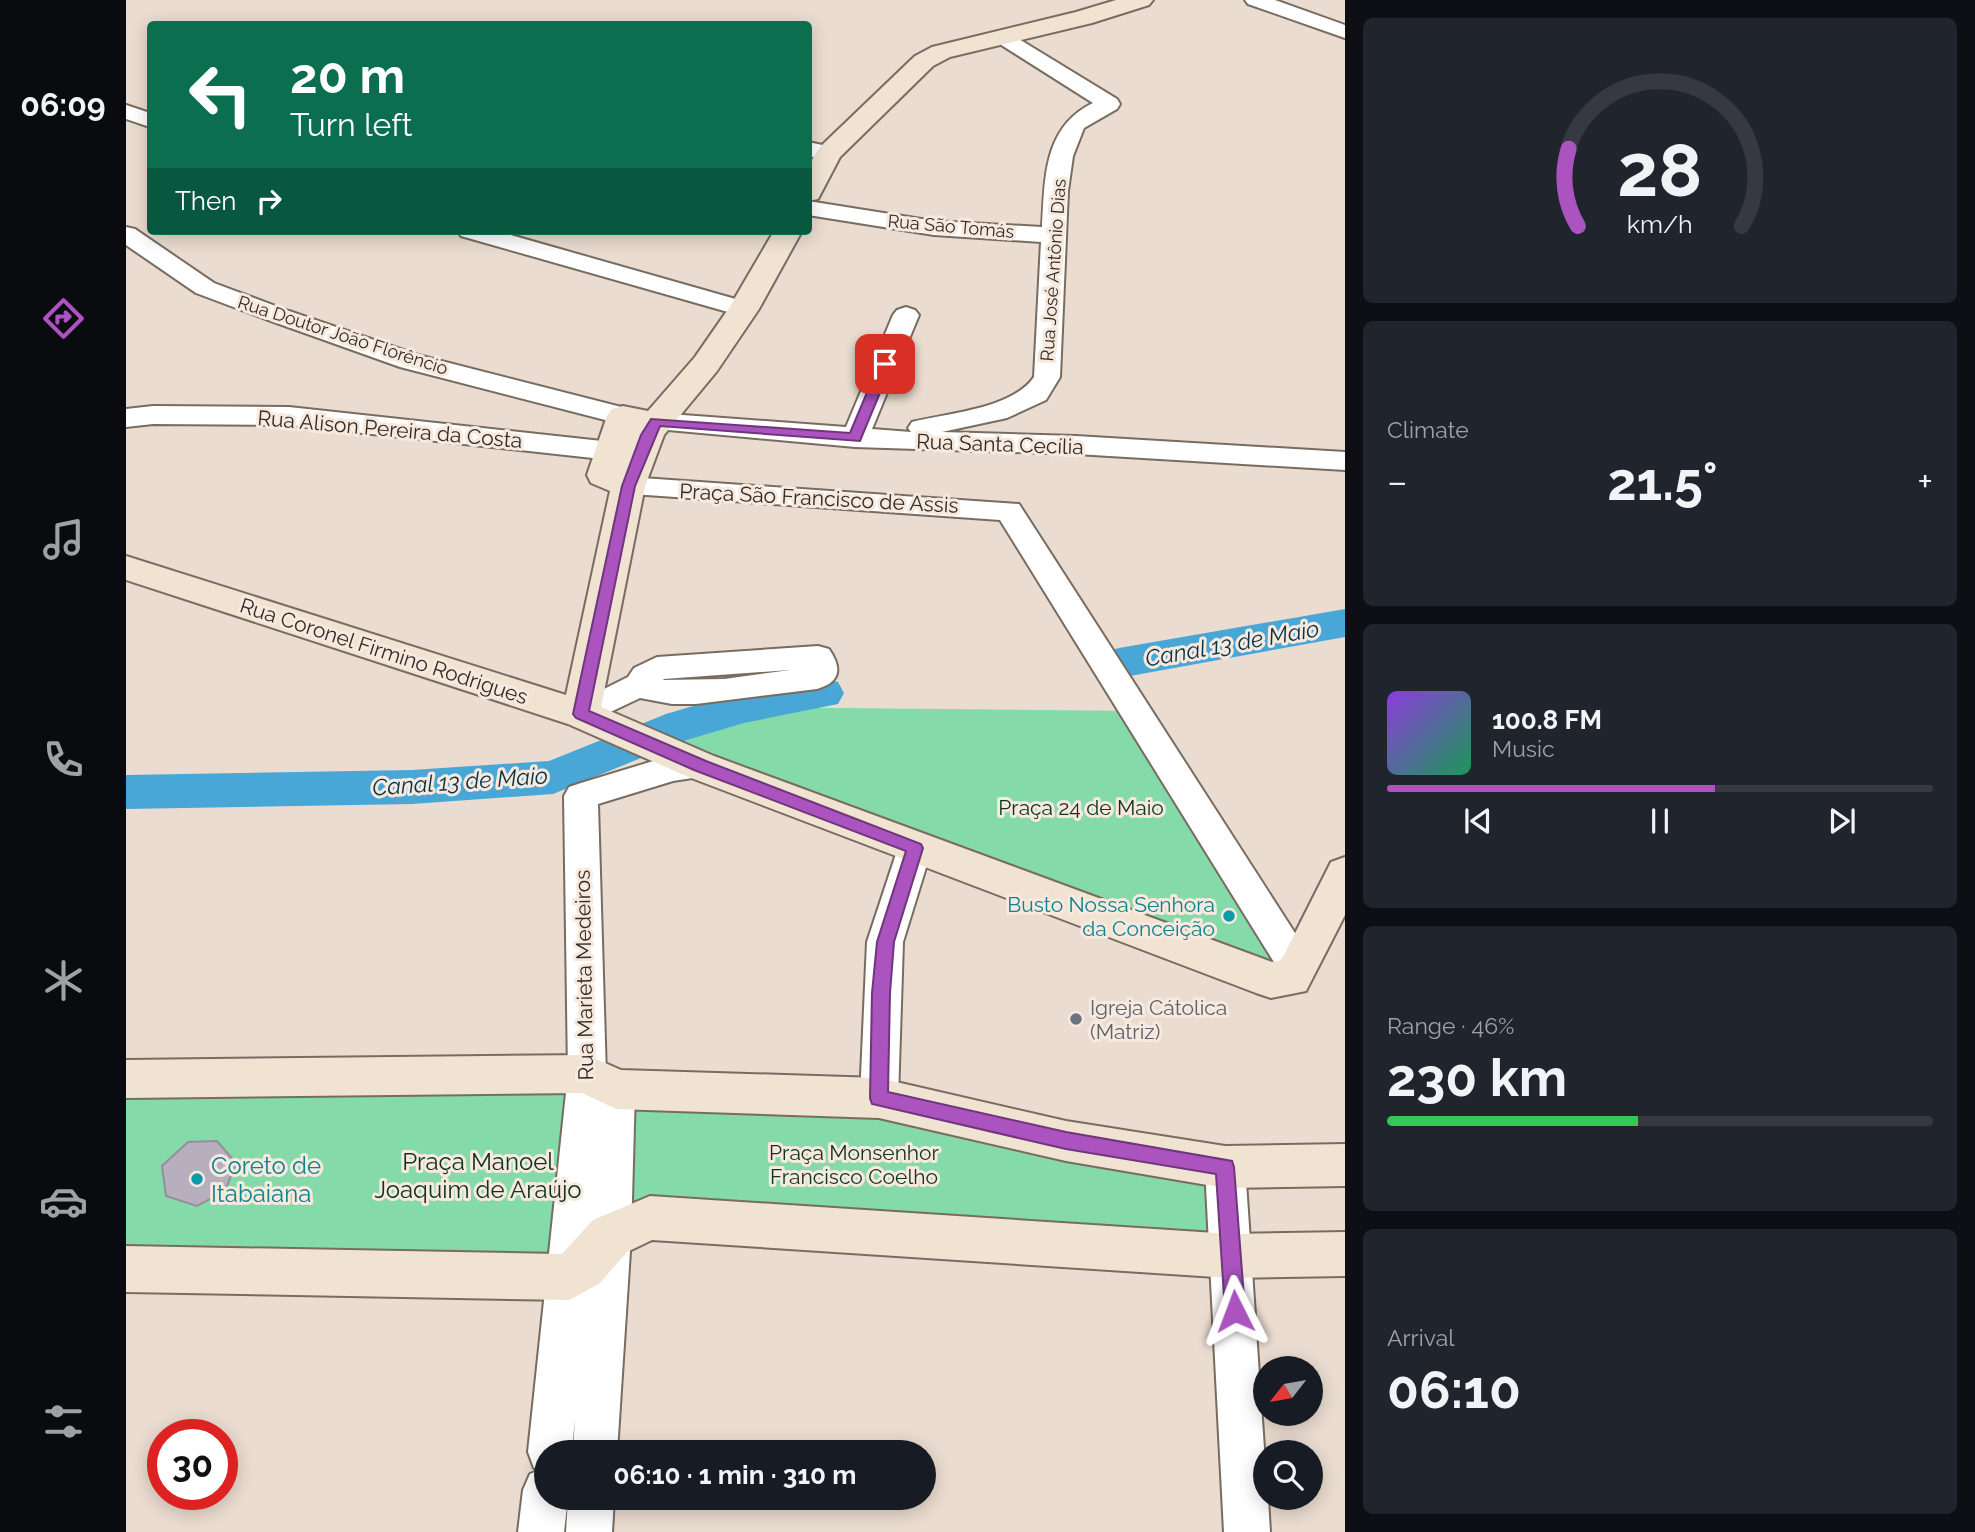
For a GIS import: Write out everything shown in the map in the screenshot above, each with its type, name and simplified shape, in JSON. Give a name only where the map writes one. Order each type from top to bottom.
[{"type":"street","points":[[812,178],[819,151],[924,61],[941,51],[1083,18],[1141,0]]},
{"type":"street","points":[[1255,0],[1345,32]]},
{"type":"street","name":"Rua José Antônio Dias","points":[[898,440],[928,425],[997,412],[1036,394],[1046,377],[1056,191],[1065,145],[1076,122],[1109,104],[1002,37]]},
{"type":"street","points":[[126,112],[147,119]]},
{"type":"street","name":"Rua São Tomás","points":[[812,209],[934,228],[1053,234]]},
{"type":"street","name":"Rua Doutor João Florêncio","points":[[126,234],[205,288],[280,316],[409,361],[639,419]]},
{"type":"street","points":[[484,235],[744,309]]},
{"type":"street","points":[[628,486],[603,475],[611,451],[639,419],[706,365],[744,309],[786,235]]},
{"type":"street","points":[[855,438],[906,315]]},
{"type":"street","name":"Rua Alison Pereira da Costa","points":[[126,418],[153,415],[289,416],[611,451]]},
{"type":"street","points":[[581,714],[628,486],[648,435],[639,419]]},
{"type":"street","name":"Rua Santa Cecília","points":[[639,419],[855,438],[1076,445],[1334,461]]},
{"type":"street","points":[[1334,461],[1325,470],[1338,481],[1345,482]]},
{"type":"street","name":"Praça São Francisco de Assis","points":[[628,486],[1009,511],[1284,975]]},
{"type":"street","name":"Rua Coronel Firmino Rodrigues","points":[[126,568],[581,714],[700,766]]},
{"type":"street","points":[[581,714],[639,685]]},
{"type":"street","points":[[700,766],[915,848],[1284,975],[1345,873]]},
{"type":"street","name":"Rua Marieta Medeiros","points":[[596,1440],[610,1236],[602,1082],[581,796],[673,768],[700,766]]},
{"type":"street","points":[[879,1098],[881,993],[886,942],[915,848]]},
{"type":"street","points":[[126,1079],[602,1082],[879,1098],[1066,1141],[1225,1167],[1345,1165]]},
{"type":"street","name":"Rua Marieta Medeiros","points":[[551,1440],[569,1277],[602,1082]]},
{"type":"street","points":[[1225,1167],[1247,1532]]},
{"type":"street","points":[[126,1269],[569,1277],[582,1268],[610,1236],[650,1218],[1231,1256],[1345,1254]]},
{"type":"street","points":[[541,1532],[544,1510]]},
{"type":"street","points":[[589,1532],[590,1510]]},
{"type":"green space","name":"Praça 24 de Maio","points":[[744,707],[1136,711],[1291,978],[641,739]]},
{"type":"green space","name":"Praça Manoel Joaquim de Araújo","points":[[587,1074],[569,1277],[126,1269],[126,1079]]},
{"type":"green space","name":"Praça Monsenhor Francisco Coelho","points":[[616,1089],[879,1098],[1225,1167],[1231,1256],[610,1236]]},
{"type":"building","name":"Coreto de Itabaiana","points":[[217,1141],[236,1163],[225,1191],[197,1206],[166,1196],[162,1166],[188,1142]]},
{"type":"waterway","name":"Canal 13 de Maio","points":[[1119,663],[1345,623]]},
{"type":"waterway","name":"Canal 13 de Maio","points":[[126,792],[412,787],[553,777],[666,730],[744,707],[823,693]]},
{"type":"place","name":"Busto Nossa Senhora da Conceição","points":[[1229,916]]},
{"type":"place","name":"Igreja Cátolica (Matriz)","points":[[1076,1019]]},
{"type":"place","name":"Coreto de Itabaiana","points":[[197,1179]]},
{"type":"route","points":[[885,364],[855,438],[656,422],[648,435],[628,486],[581,714],[700,766],[915,848],[886,942],[881,993],[879,1098],[1066,1141],[1225,1167],[1235,1311]]}]
